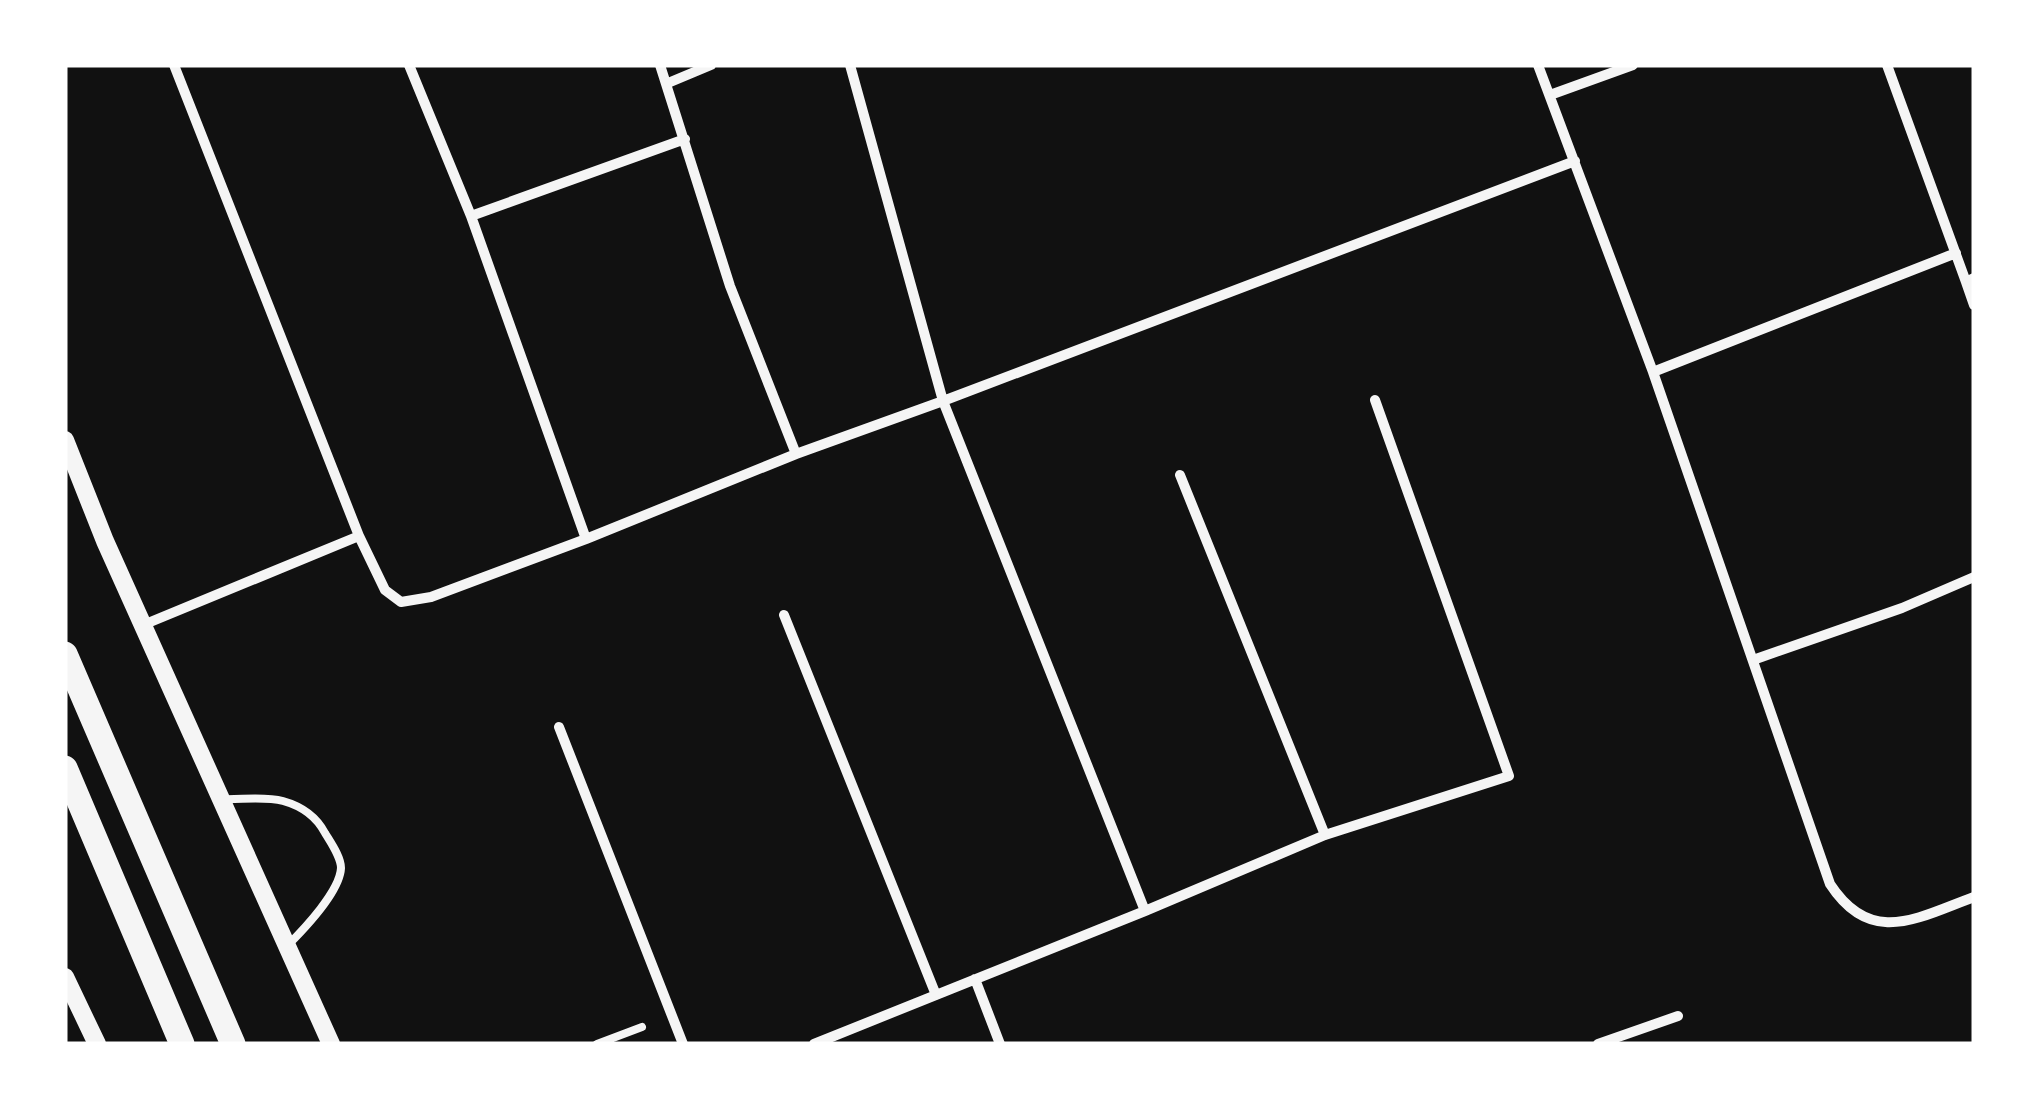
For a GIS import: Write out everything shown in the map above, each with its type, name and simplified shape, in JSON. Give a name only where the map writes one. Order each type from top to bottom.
[{"type":"highway","points":[[65,654],[232,1044]]},
{"type":"highway","points":[[65,768],[182,1044]]},
{"type":"street","points":[[174,65],[359,536],[385,590],[400,602],[431,597],[586,539],[796,454],[943,402],[1575,161]]},
{"type":"street","points":[[409,65],[470,216],[586,539]]},
{"type":"street","points":[[660,65],[730,286],[796,454]]},
{"type":"street","points":[[668,83],[710,65]]},
{"type":"street","points":[[850,65],[943,402],[1146,911]]},
{"type":"street","points":[[1538,65],[1653,372],[1830,884],[1842,902],[1874,922],[1902,923],[1974,897]]},
{"type":"street","points":[[1550,95],[1633,65]]},
{"type":"street","points":[[1887,65],[1956,253],[1970,280],[1974,306]]},
{"type":"street","points":[[470,216],[685,139]]},
{"type":"street","points":[[1653,372],[1956,253]]},
{"type":"street","points":[[814,1044],[1325,835],[1510,776],[1375,400]]},
{"type":"street","points":[[65,440],[142,625],[331,1044]]},
{"type":"street","points":[[1180,475],[1325,835]]},
{"type":"street","points":[[142,625],[359,536]]},
{"type":"street","points":[[1754,660],[1902,608],[1974,577]]},
{"type":"street","points":[[784,614],[936,995]]},
{"type":"street","points":[[558,726],[683,1044]]},
{"type":"street","points":[[65,976],[96,1044]]},
{"type":"street","points":[[976,979],[1000,1044]]},
{"type":"street","points":[[1598,1044],[1678,1016]]},
{"type":"lane","points":[[221,799],[278,799],[301,807],[320,823],[333,847],[341,867],[337,882],[306,928],[286,946]]},
{"type":"lane","points":[[598,1044],[642,1027]]}]
